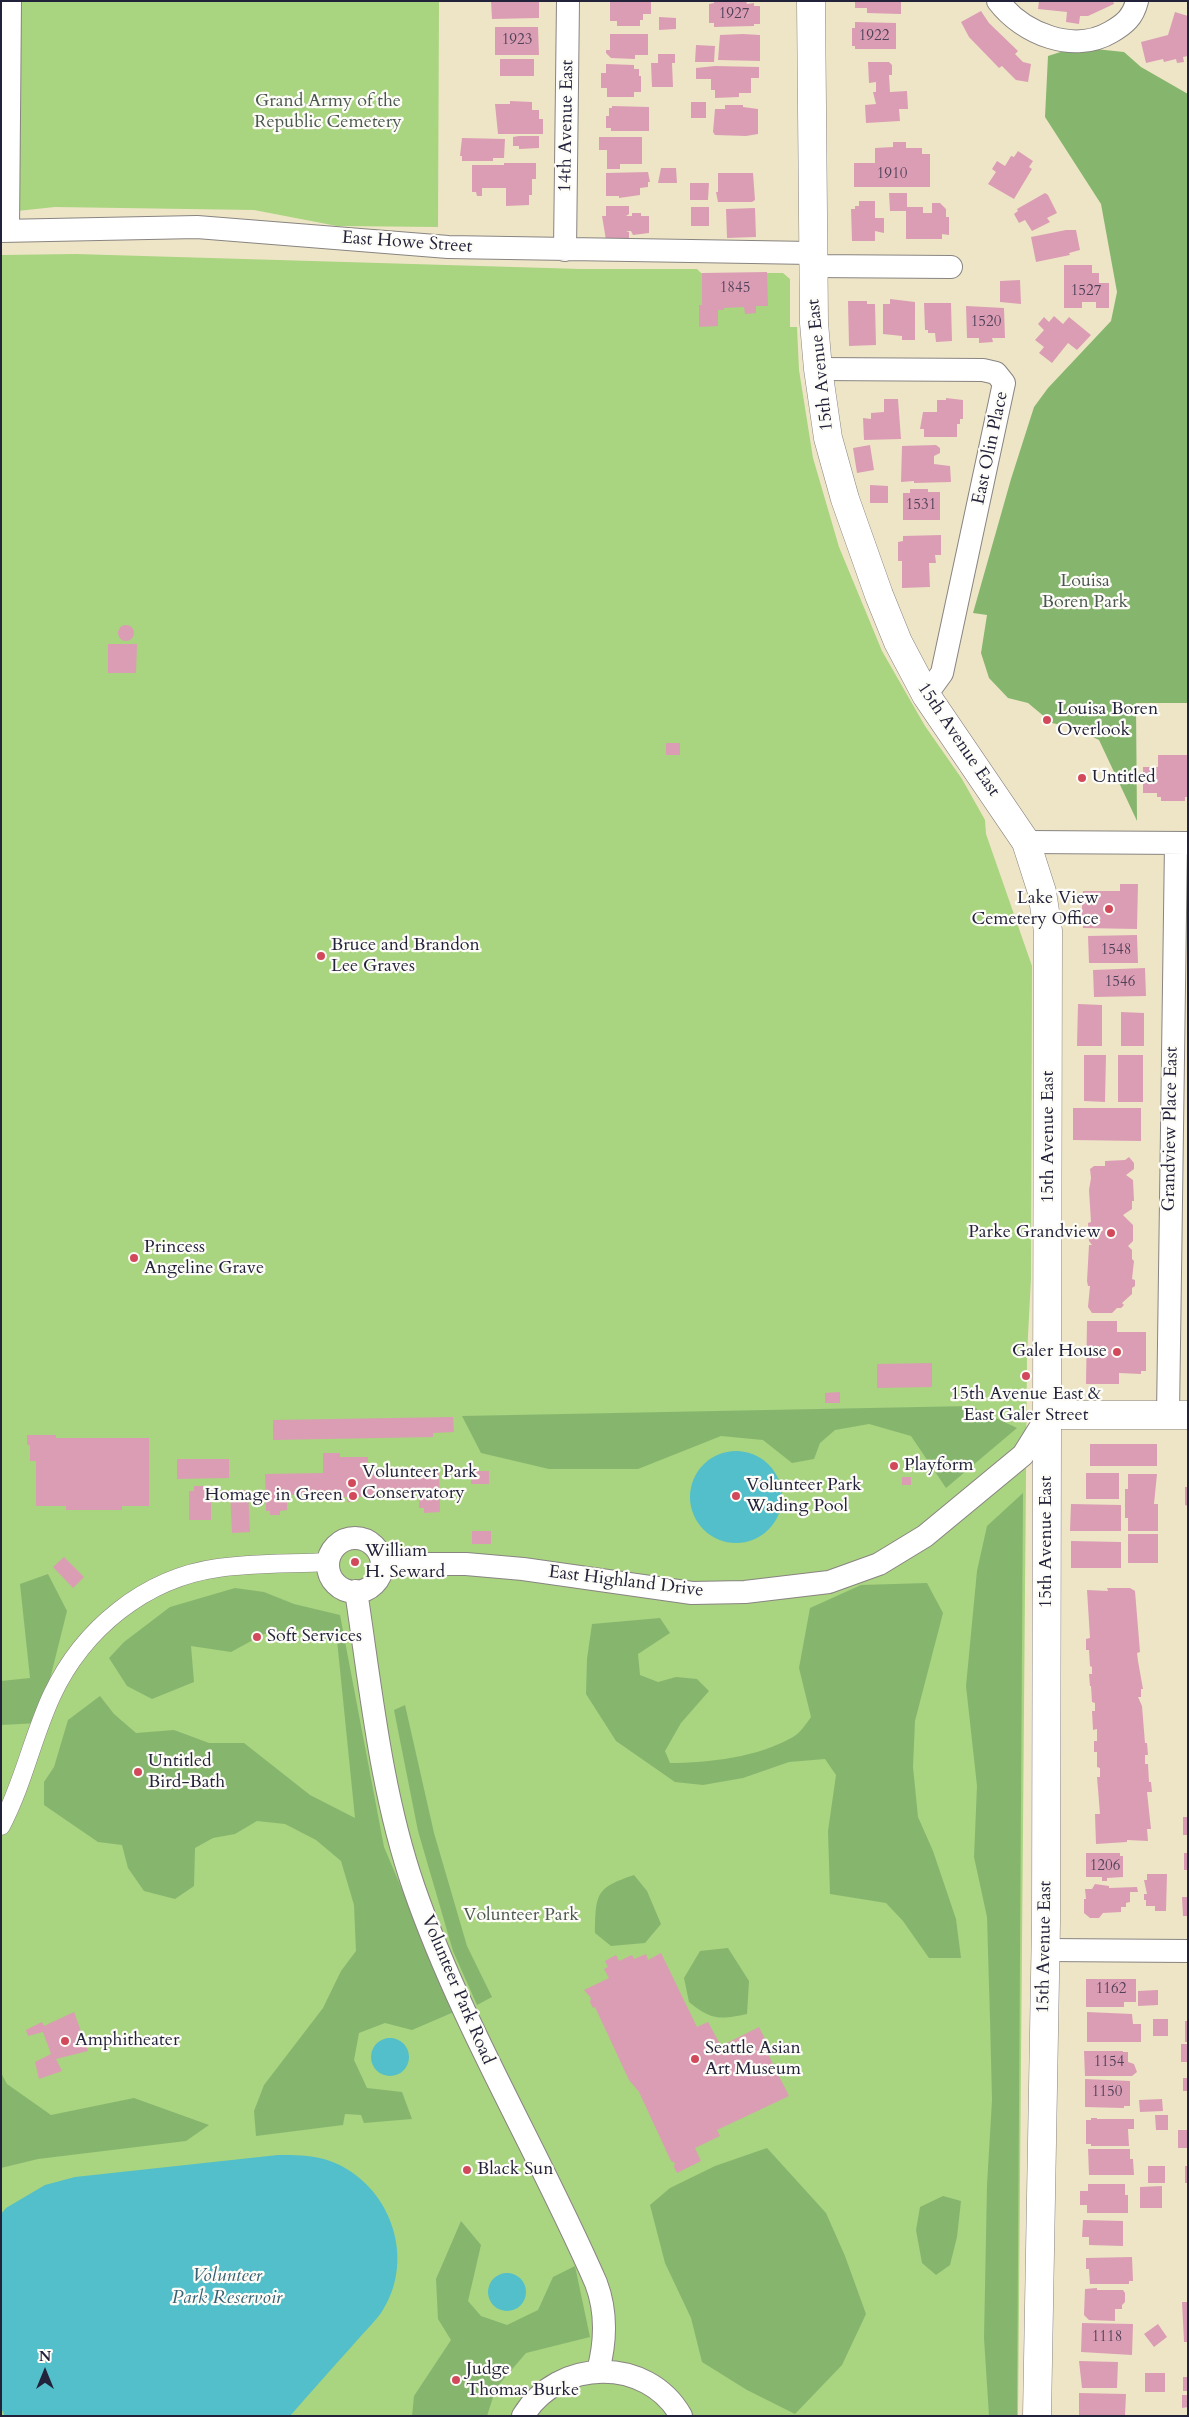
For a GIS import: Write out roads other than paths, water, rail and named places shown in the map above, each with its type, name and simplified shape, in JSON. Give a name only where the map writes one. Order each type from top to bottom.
[{"type":"street","points":[[5,231],[10,1]]},
{"type":"street","name":"14th Avenue East","points":[[565,250],[568,1]]},
{"type":"street","name":"15th Avenue East","points":[[811,1],[812,260],[818,369],[828,438],[845,499],[898,642],[926,695],[1026,842],[1042,892],[1048,948],[1046,1950],[1037,2416]]},
{"type":"street","points":[[998,1],[1018,20],[1036,31],[1060,40],[1082,42],[1100,38],[1124,24],[1130,19],[1137,1]]},
{"type":"street","name":"East Howe Street","points":[[5,231],[197,227],[448,248],[565,250],[951,267]]},
{"type":"street","name":"East Olin Place","points":[[818,369],[983,370],[996,373],[1004,383],[942,673],[926,695]]},
{"type":"street","points":[[1026,842],[1182,843]]},
{"type":"street","name":"Grandview Place East","points":[[1178,1415],[1182,843]]},
{"type":"street","points":[[1048,1415],[1178,1415]]},
{"type":"street","name":"East Highland Drive","points":[[382,1564],[466,1564],[523,1569],[692,1593],[745,1592],[829,1582],[879,1564],[925,1536],[1023,1455],[1048,1415]]},
{"type":"street","points":[[354,1538],[368,1542],[375,1547],[382,1564],[377,1580],[364,1590],[356,1592],[347,1590],[332,1580],[328,1562],[335,1546],[342,1541],[354,1538]]},
{"type":"street","points":[[1,1826],[23,1778],[43,1718],[59,1682],[75,1655],[107,1620],[147,1592],[192,1574],[240,1566],[328,1562]]},
{"type":"street","name":"Volunteer Park Road","points":[[356,1592],[386,1786],[404,1856],[418,1898],[467,2018],[596,2282],[603,2304],[605,2342],[598,2371]]},
{"type":"street","points":[[1046,1950],[1188,1951]]},
{"type":"street","points":[[522,2416],[532,2402],[556,2383],[583,2372],[598,2371],[619,2372],[643,2380],[668,2398],[682,2416]]},
{"type":"water","name":"Volunteer Park Wading Pool","points":[[736,1451],[754,1455],[769,1464],[778,1479],[782,1497],[778,1515],[769,1530],[754,1539],[736,1543],[718,1539],[703,1530],[694,1515],[690,1497],[694,1479],[703,1464],[718,1455]]},
{"type":"water","points":[[390,2038],[404,2043],[409,2057],[404,2071],[390,2076],[376,2071],[371,2057],[376,2043]]},
{"type":"water","name":"Volunteer Park Reservoir","points":[[278,2155],[324,2159],[346,2169],[365,2183],[380,2201],[391,2222],[397,2245],[397,2268],[392,2291],[381,2313],[290,2416],[5,2416],[1,2408],[1,2214],[6,2208],[45,2185],[75,2177]]},
{"type":"water","points":[[507,2273],[520,2279],[526,2292],[520,2305],[507,2311],[494,2305],[488,2292],[494,2279]]},
{"type":"place","name":"Louisa Boren Overlook","points":[[1047,720]]},
{"type":"place","name":"Untitled","points":[[1082,778]]},
{"type":"place","name":"Lake View Cemetery Office","points":[[1109,909]]},
{"type":"place","name":"Bruce and Brandon Lee Graves","points":[[321,956]]},
{"type":"place","name":"Parke Grandview","points":[[1111,1233]]},
{"type":"place","name":"Princess Angeline Grave","points":[[134,1258]]},
{"type":"place","name":"Galer House","points":[[1117,1352]]},
{"type":"place","name":"15th Avenue East & East Galer Street","points":[[1026,1376]]},
{"type":"place","name":"Playform","points":[[894,1466]]},
{"type":"place","name":"Volunteer Park Conservatory","points":[[352,1483]]},
{"type":"place","name":"Homage in Green","points":[[353,1496]]},
{"type":"place","name":"Volunteer Park Wading Pool","points":[[736,1496]]},
{"type":"place","name":"William H. Seward","points":[[355,1562]]},
{"type":"place","name":"Soft Services","points":[[257,1637]]},
{"type":"place","name":"Untitled Bird-Bath","points":[[138,1772]]},
{"type":"place","name":"Amphitheater","points":[[65,2041]]},
{"type":"place","name":"Seattle Asian Art Museum","points":[[695,2059]]},
{"type":"place","name":"Black Sun","points":[[467,2170]]},
{"type":"place","name":"Judge Thomas Burke","points":[[456,2380]]},
{"type":"park label","name":"Grand Army of the Republic Cemetery","points":[[328,112]]},
{"type":"park label","name":"Louisa Boren Park","points":[[1085,592]]},
{"type":"park label","name":"Volunteer Park","points":[[521,1916]]}]
